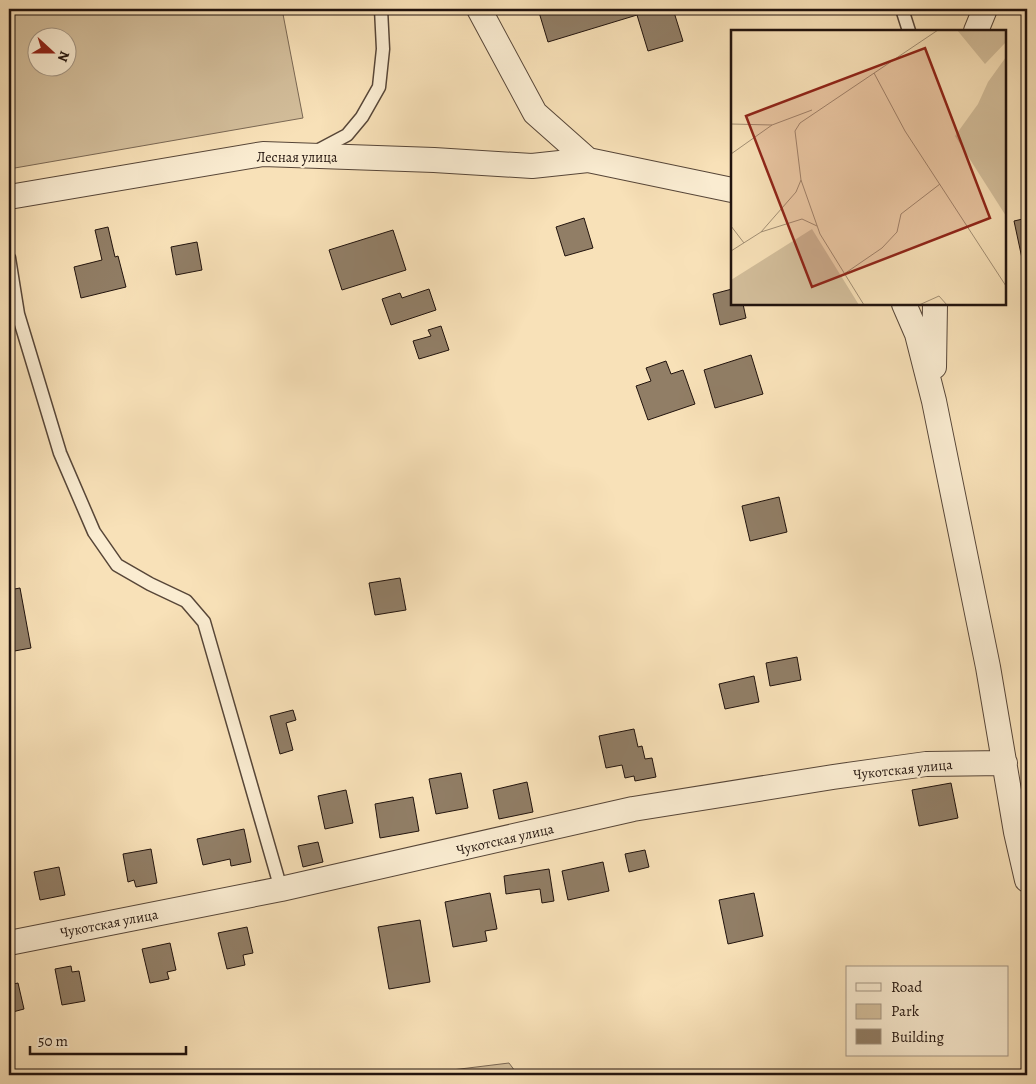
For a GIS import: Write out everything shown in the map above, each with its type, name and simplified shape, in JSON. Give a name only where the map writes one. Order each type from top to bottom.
[{"type":"street","points":[[479,9],[535,113],[588,160],[731,190]]},
{"type":"street","points":[[976,30],[985,9]]},
{"type":"street","name":"Лесная улица","points":[[9,198],[263,154],[434,160],[532,166],[588,160]]},
{"type":"street","points":[[904,305],[917,334],[934,401],[988,668],[1016,832],[1027,880]]},
{"type":"street","points":[[934,401],[935,305]]},
{"type":"street","name":"Чукотская улица","points":[[9,943],[281,888],[632,809],[926,764],[1005,762]]},
{"type":"lane","points":[[306,156],[347,135],[362,117],[378,87],[383,49],[380,9]]},
{"type":"lane","points":[[902,9],[910,30]]},
{"type":"lane","points":[[9,258],[18,314],[60,453],[94,532],[117,565],[150,584],[186,601],[204,622],[281,888]]},
{"type":"green space","points":[[9,9],[282,9],[303,118],[9,169]]},
{"type":"green space","points":[[509,1063],[518,1075],[411,1075]]},
{"type":"building","points":[[538,9],[673,9],[683,41],[648,51],[637,15],[548,42]]},
{"type":"building","points":[[584,218],[593,248],[565,256],[556,227]]},
{"type":"building","points":[[1027,218],[1027,262],[1023,263],[1014,221]]},
{"type":"building","points":[[108,227],[115,257],[118,256],[126,287],[81,298],[74,267],[102,260],[95,230]]},
{"type":"building","points":[[393,230],[406,270],[342,290],[329,250]]},
{"type":"building","points":[[197,242],[202,270],[176,275],[171,247]]},
{"type":"building","points":[[429,289],[436,310],[391,325],[382,299],[400,293],[402,298]]},
{"type":"building","points":[[731,289],[731,305],[743,305],[746,318],[720,325],[713,294]]},
{"type":"building","points":[[441,326],[449,350],[419,359],[413,341],[431,336],[428,330]]},
{"type":"building","points":[[751,355],[763,394],[715,408],[704,370]]},
{"type":"building","points":[[666,361],[671,374],[683,370],[695,404],[648,420],[636,386],[651,381],[646,368]]},
{"type":"building","points":[[779,497],[787,532],[750,541],[742,506]]},
{"type":"building","points":[[400,578],[406,610],[375,615],[369,583]]},
{"type":"building","points":[[20,588],[31,648],[9,652],[9,590]]},
{"type":"building","points":[[797,657],[801,680],[770,686],[766,663]]},
{"type":"building","points":[[754,676],[759,702],[725,709],[719,684]]},
{"type":"building","points":[[293,710],[296,720],[286,723],[293,750],[280,754],[270,716]]},
{"type":"building","points":[[634,729],[638,747],[642,746],[645,759],[652,758],[656,777],[635,781],[634,776],[625,778],[622,765],[606,768],[599,736]]},
{"type":"building","points":[[461,773],[468,808],[436,814],[429,779]]},
{"type":"building","points":[[527,782],[533,812],[499,819],[493,790]]},
{"type":"building","points":[[951,783],[958,818],[919,826],[912,790]]},
{"type":"building","points":[[346,790],[353,823],[325,829],[318,796]]},
{"type":"building","points":[[413,797],[419,831],[380,838],[375,804]]},
{"type":"building","points":[[244,829],[251,862],[231,866],[230,859],[203,865],[197,839]]},
{"type":"building","points":[[318,842],[323,862],[303,867],[298,846]]},
{"type":"building","points":[[151,849],[157,883],[136,887],[134,880],[128,882],[123,854]]},
{"type":"building","points":[[645,850],[649,867],[629,872],[625,854]]},
{"type":"building","points":[[603,862],[609,891],[568,900],[562,871]]},
{"type":"building","points":[[59,867],[65,895],[40,900],[34,872]]},
{"type":"building","points":[[549,869],[554,901],[542,903],[540,889],[506,894],[504,876]]},
{"type":"building","points":[[490,893],[497,929],[485,931],[487,941],[453,947],[445,902]]},
{"type":"building","points":[[754,893],[763,936],[728,944],[719,900]]},
{"type":"building","points":[[420,920],[430,982],[389,989],[378,927]]},
{"type":"building","points":[[247,927],[253,953],[243,955],[245,965],[227,969],[218,933]]},
{"type":"building","points":[[170,943],[176,970],[167,972],[169,979],[150,983],[142,949]]},
{"type":"building","points":[[71,966],[72,972],[79,971],[85,1001],[62,1005],[55,969]]},
{"type":"building","points":[[18,983],[24,1009],[9,1013],[9,985]]}]
